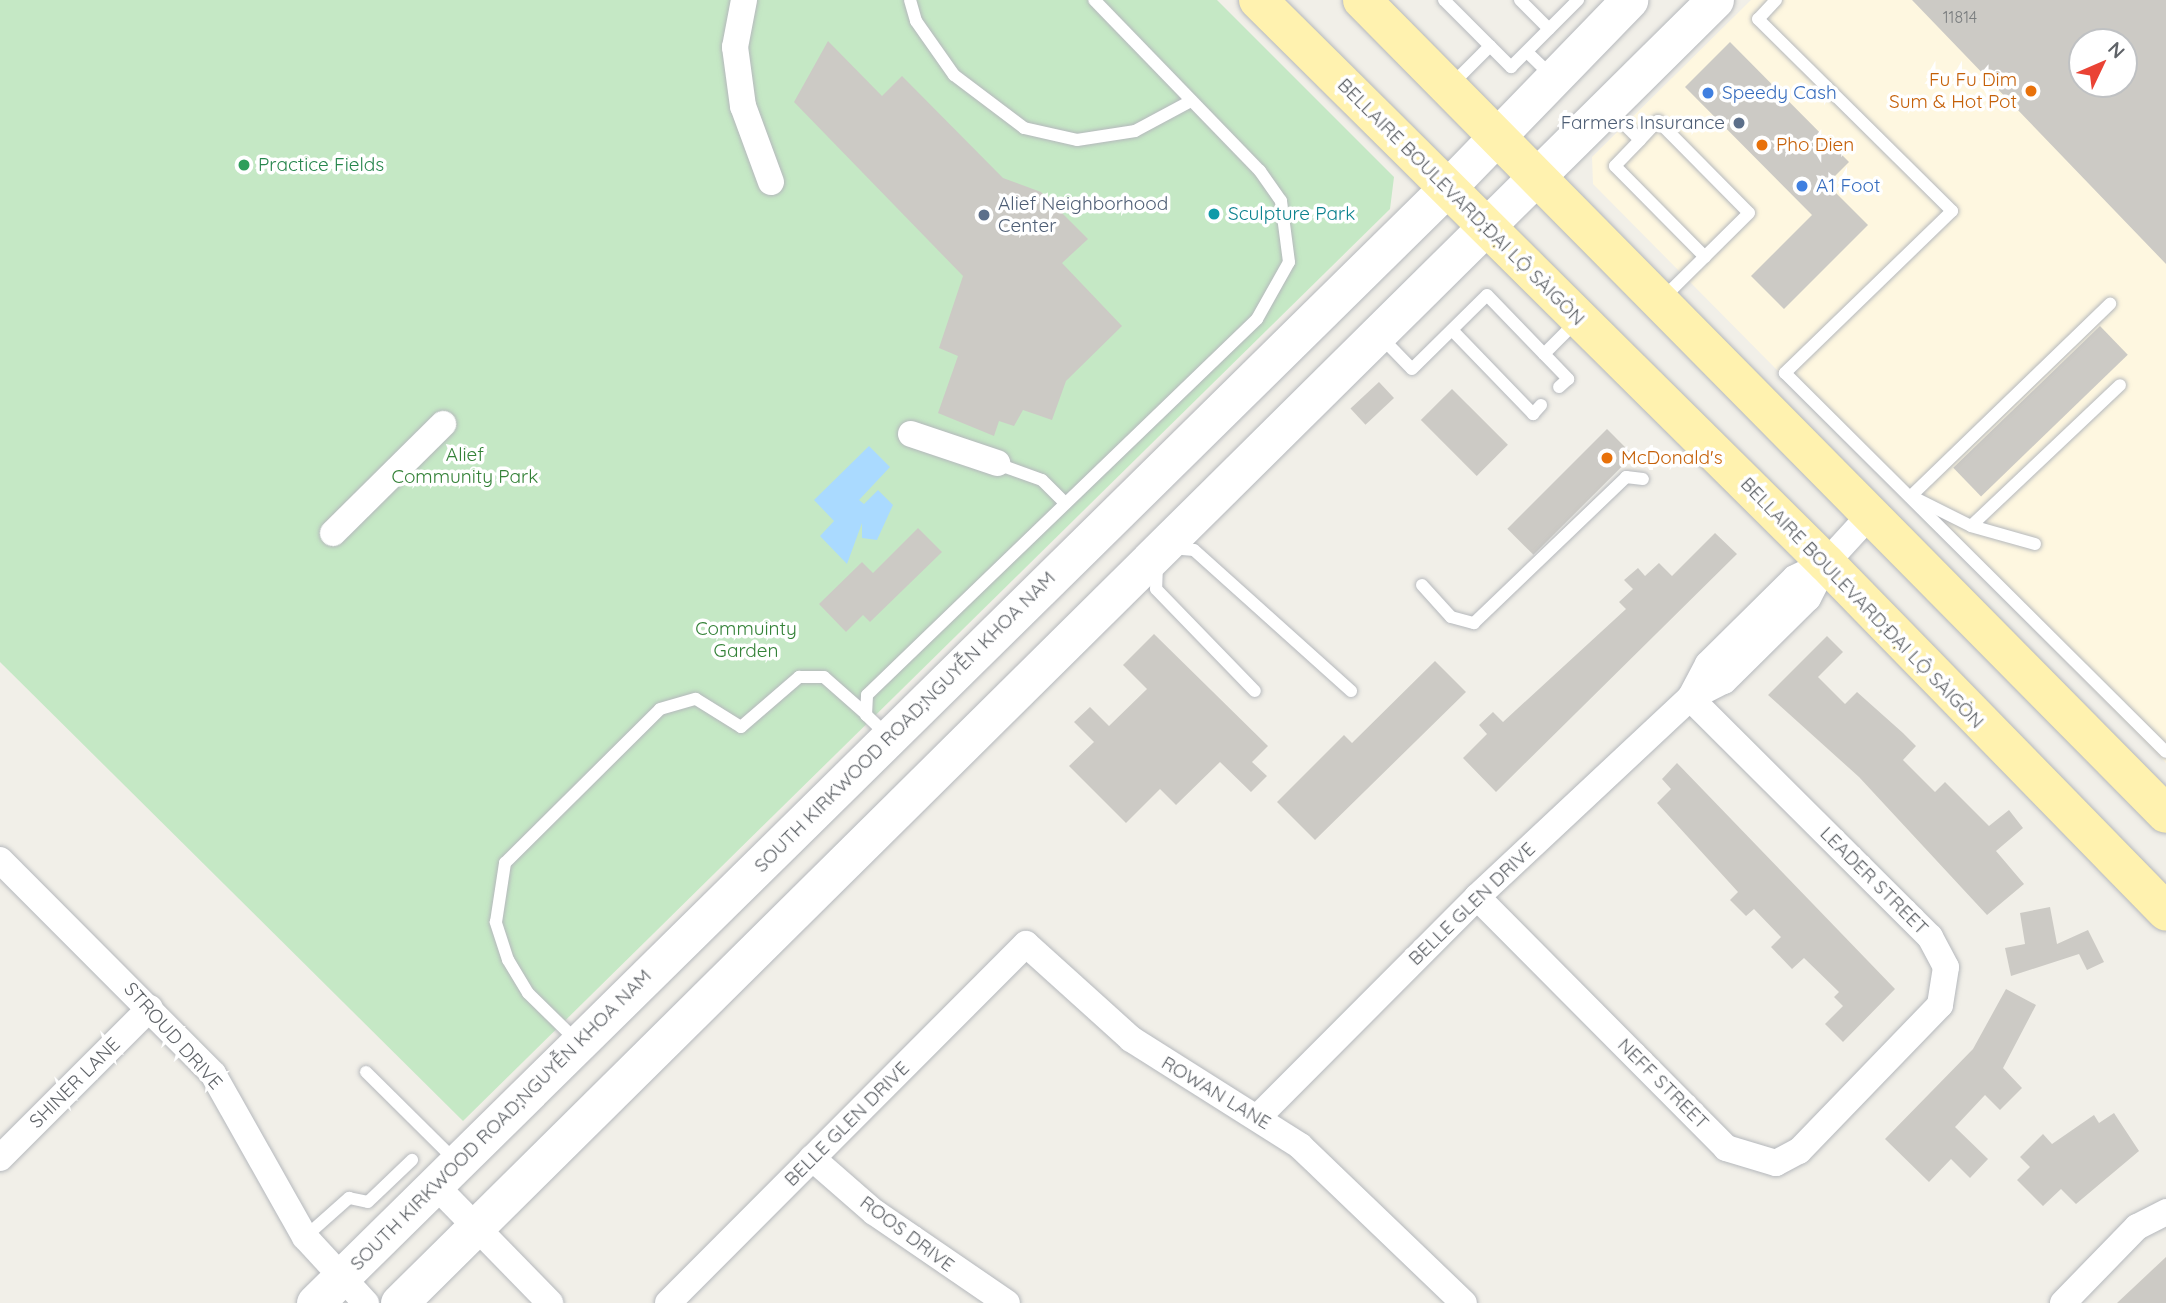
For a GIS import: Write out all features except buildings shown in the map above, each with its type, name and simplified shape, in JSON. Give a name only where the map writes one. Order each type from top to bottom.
[{"type":"main road","name":"BELLAIRE BOULEVARD;ĐẠI LỘ SÀIGÒN","points":[[1258,0],[1826,563],[2166,912]]},
{"type":"main road","points":[[399,1303],[1158,548],[1715,0]]},
{"type":"main road","name":"SOUTH KIRKWOOD ROAD;NGUYỄN KHOA NAM","points":[[315,1303],[341,1277],[395,1200],[435,1169],[579,1043],[878,726],[1121,509],[1447,188],[1553,78],[1619,3]]},
{"type":"main road","points":[[1378,7],[1446,90],[1493,140],[2166,814]]},
{"type":"main road","points":[[1121,509],[1158,548]]},
{"type":"main road","points":[[878,726],[928,779]]},
{"type":"street","points":[[744,0],[735,47],[743,106],[771,182]]},
{"type":"street","points":[[333,533],[443,424]]},
{"type":"street","points":[[911,433],[1000,465]]},
{"type":"street","name":"BELLE GLEN DRIVE","points":[[1259,1116],[1477,897],[1690,698],[1708,664],[1795,578],[1826,563],[1870,515]]},
{"type":"street","name":"LEADER STREET","points":[[1690,698],[1942,956],[1948,980],[1940,1005],[1866,1083]]},
{"type":"street","name":"STROUD DRIVE","points":[[0,860],[213,1074],[305,1237],[366,1303]]},
{"type":"street","name":"NEFF STREET","points":[[1477,897],[1726,1148],[1744,1157],[1789,1158],[1866,1083]]},
{"type":"street","name":"BELLE GLEN DRIVE","points":[[668,1303],[1026,944]]},
{"type":"street","name":"ROWAN LANE","points":[[1026,944],[1142,1047],[1259,1116],[1335,1175],[1464,1303]]},
{"type":"street","name":"SHINER LANE","points":[[0,1158],[150,1008]]},
{"type":"street","name":"ROOS DRIVE","points":[[813,1158],[874,1212],[1007,1303]]},
{"type":"street","points":[[435,1169],[475,1228],[550,1303]]},
{"type":"street","points":[[2063,1303],[2137,1227],[2166,1212]]},
{"type":"lane","points":[[910,0],[916,21],[954,75],[1024,128],[1077,140],[1135,131],[1191,101]]},
{"type":"lane","points":[[878,726],[867,695],[1257,319],[1289,262],[1281,201],[1191,101],[1094,0]]},
{"type":"lane","points":[[1444,0],[1511,67],[1578,0]]},
{"type":"lane","points":[[1520,0],[1549,29]]},
{"type":"lane","points":[[1776,0],[1758,19],[1952,211],[1785,373],[2166,752]]},
{"type":"lane","points":[[1446,90],[1490,46]]},
{"type":"lane","points":[[1527,51],[1553,78]]},
{"type":"lane","points":[[1608,108],[1640,140]]},
{"type":"lane","points":[[1657,304],[1705,257],[1749,213],[1658,121],[1615,166],[1705,257]]},
{"type":"lane","points":[[1377,333],[1412,369],[1487,295],[1495,312],[1507,325],[1568,379],[1559,387]]},
{"type":"lane","points":[[1910,496],[2110,304]]},
{"type":"lane","points":[[1547,363],[1579,319]]},
{"type":"lane","points":[[1452,330],[1468,339],[1502,374],[1522,395],[1533,414],[1541,405]]},
{"type":"lane","points":[[1971,526],[2120,385]]},
{"type":"lane","points":[[1000,465],[1042,480],[1065,503]]},
{"type":"lane","points":[[1422,585],[1451,617],[1474,623],[1626,477],[1643,480]]},
{"type":"lane","points":[[1910,496],[1971,526],[2035,544]]},
{"type":"lane","points":[[1255,691],[1156,589],[1158,548],[1194,550],[1351,691]]},
{"type":"lane","points":[[579,1043],[528,993],[508,960],[496,922],[505,863],[660,709],[696,699],[741,727],[799,677],[824,677],[878,726]]},
{"type":"lane","points":[[366,1072],[435,1169]]},
{"type":"lane","points":[[305,1237],[349,1198],[368,1202],[395,1200]]},
{"type":"shaded area","points":[[1751,0],[2166,0],[2166,763],[1593,184],[1592,157]]},
{"type":"green space","name":"Alief Community Park","points":[[0,0],[1217,0],[1394,177],[1390,209],[463,1121],[0,662]]},
{"type":"water","points":[[869,446],[890,467],[859,500],[864,504],[878,490],[893,505],[877,540],[862,538],[862,523],[847,564],[820,536],[834,521],[814,500]]},
{"type":"place","name":"Fu Fu Dim Sum & Hot Pot","points":[[2031,91]]},
{"type":"place","name":"Speedy Cash","points":[[1708,93]]},
{"type":"place","name":"Farmers Insurance","points":[[1739,123]]},
{"type":"place","name":"Pho Dien","points":[[1762,145]]},
{"type":"place","name":"Practice Fields","points":[[244,165]]},
{"type":"place","name":"A1 Foot","points":[[1802,186]]},
{"type":"place","name":"Sculpture Park","points":[[1214,214]]},
{"type":"place","name":"Alief Neighborhood Center","points":[[984,215]]},
{"type":"place","name":"McDonald's","points":[[1607,458]]},
{"type":"park label","name":"Commuinty Garden","points":[[746,640]]}]
